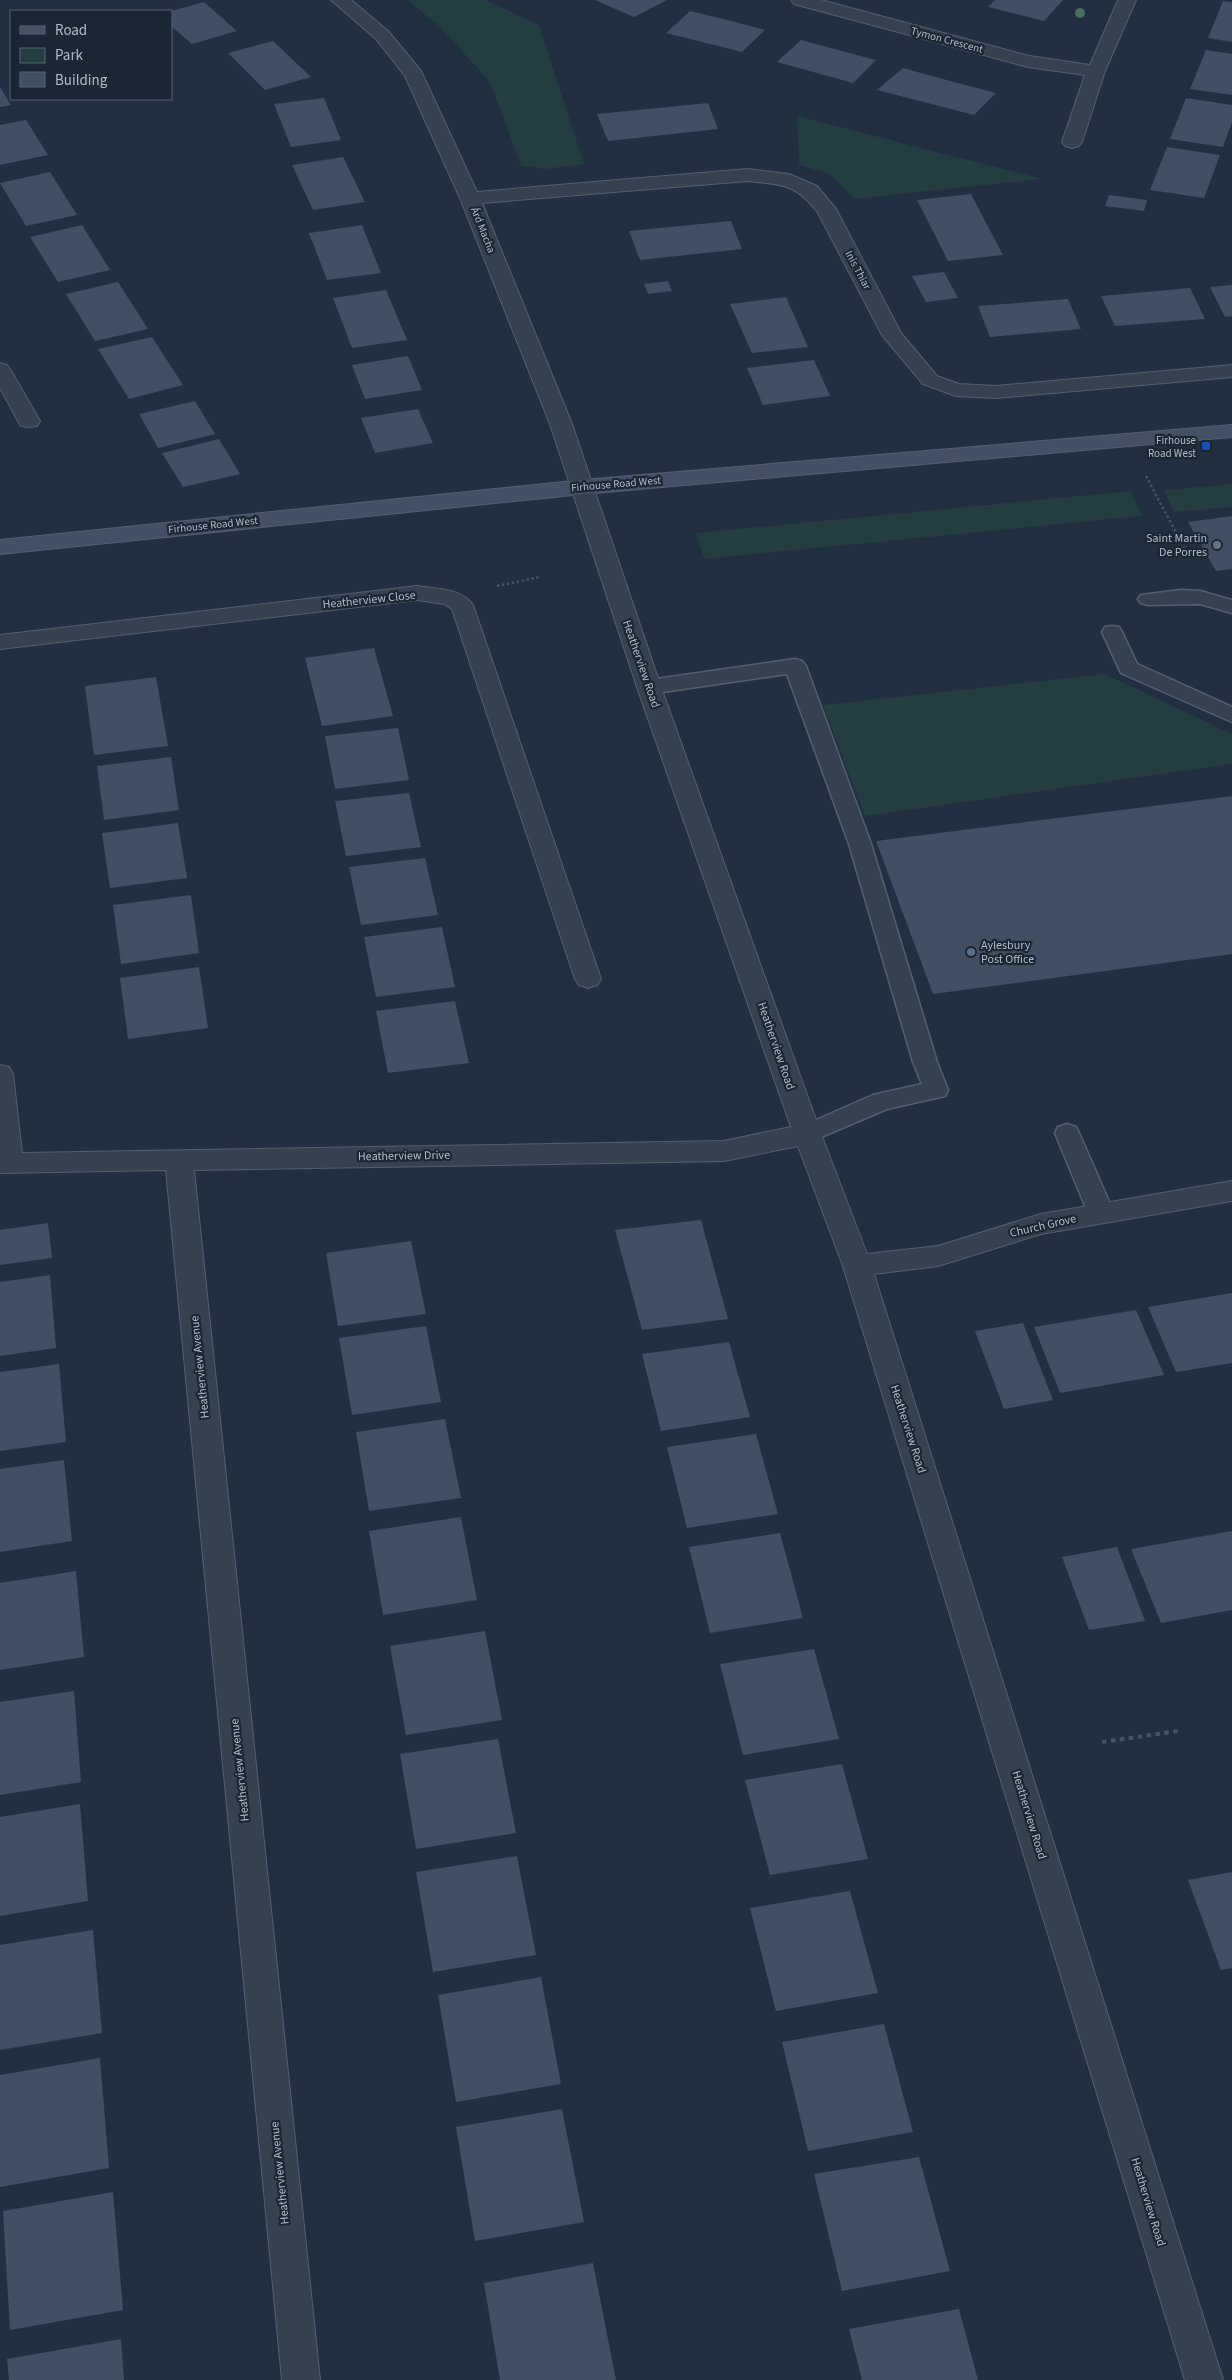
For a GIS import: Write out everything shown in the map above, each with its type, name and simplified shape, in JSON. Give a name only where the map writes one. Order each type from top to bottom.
[{"type":"street","name":"Árd Macha","points":[[340,0],[382,35],[414,75],[470,198],[561,424],[583,487]]},
{"type":"street","name":"Tymon Crescent","points":[[800,0],[1028,61],[1096,71]]},
{"type":"street","points":[[1072,142],[1096,71],[1127,0]]},
{"type":"street","name":"Inis Thiar","points":[[470,198],[748,175],[789,180],[810,190],[826,209],[892,335],[930,380],[956,390],[995,392],[1232,371]]},
{"type":"street","points":[[0,368],[28,421]]},
{"type":"street","name":"Firhouse Road West","points":[[0,547],[583,487],[1232,431]]},
{"type":"street","name":"Heatherview Road","points":[[583,487],[604,559],[806,1134],[857,1266],[1204,2380]]},
{"type":"street","name":"Heatherview Close","points":[[0,642],[417,593],[450,598],[462,605],[588,980]]},
{"type":"street","points":[[0,1074],[5,1163]]},
{"type":"street","name":"Heatherview Drive","points":[[5,1163],[724,1151],[806,1134]]},
{"type":"street","name":"Heatherview Avenue","points":[[179,1160],[301,2380]]},
{"type":"street","name":"Church Grove","points":[[857,1266],[938,1256],[1041,1224],[1232,1191]]},
{"type":"lane","points":[[1148,599],[1188,596],[1211,598],[1232,607]]},
{"type":"lane","points":[[1112,632],[1128,668],[1232,715]]},
{"type":"lane","points":[[649,687],[795,666],[860,844],[925,1062],[936,1090],[882,1101],[806,1134]]},
{"type":"lane","points":[[1067,1133],[1101,1213]]},
{"type":"path","points":[[1145,473],[1211,598]]},
{"type":"path","points":[[497,586],[540,577]]},
{"type":"path","points":[[1102,1742],[1178,1731]]},
{"type":"green space","points":[[408,0],[486,0],[539,25],[584,164],[545,169],[521,166],[490,82],[442,29]]},
{"type":"green space","points":[[797,116],[1042,179],[854,199],[830,174],[799,165]]},
{"type":"green space","points":[[1232,484],[1232,507],[1174,512],[1164,490]]},
{"type":"green space","points":[[1131,491],[1142,516],[704,559],[696,533]]},
{"type":"green space","points":[[1105,674],[1232,734],[1232,764],[865,816],[823,705]]},
{"type":"building","points":[[595,0],[667,0],[634,17]]},
{"type":"building","points":[[995,0],[1063,0],[1044,21],[988,7]]},
{"type":"building","points":[[1223,1],[1232,2],[1232,42],[1208,38]]},
{"type":"building","points":[[204,2],[237,31],[192,44],[172,27],[172,11]]},
{"type":"building","points":[[690,11],[765,30],[742,52],[666,33]]},
{"type":"building","points":[[801,40],[876,60],[853,83],[777,62]]},
{"type":"building","points":[[273,41],[311,77],[265,90],[228,53]]},
{"type":"building","points":[[1206,50],[1232,54],[1232,95],[1190,89]]},
{"type":"building","points":[[903,68],[996,93],[974,115],[877,90]]},
{"type":"building","points":[[0,87],[11,105],[0,107]]},
{"type":"building","points":[[324,98],[341,140],[291,147],[274,104]]},
{"type":"building","points":[[1186,98],[1232,105],[1232,122],[1223,147],[1170,139]]},
{"type":"building","points":[[708,103],[718,129],[608,141],[597,114]]},
{"type":"building","points":[[26,120],[48,155],[0,165],[0,125]]},
{"type":"building","points":[[1167,147],[1220,155],[1204,198],[1150,190]]},
{"type":"building","points":[[343,157],[365,202],[313,210],[292,165]]},
{"type":"building","points":[[50,172],[77,215],[26,226],[0,183]]},
{"type":"building","points":[[971,194],[1003,255],[948,261],[917,200]]},
{"type":"building","points":[[1109,195],[1147,200],[1144,211],[1105,206]]},
{"type":"building","points":[[731,221],[742,249],[640,260],[629,231]]},
{"type":"building","points":[[82,225],[110,270],[58,282],[30,237]]},
{"type":"building","points":[[362,225],[381,273],[327,280],[309,233]]},
{"type":"building","points":[[944,272],[958,298],[926,302],[912,276]]},
{"type":"building","points":[[668,281],[672,291],[648,294],[644,284]]},
{"type":"building","points":[[118,282],[148,329],[95,341],[66,294]]},
{"type":"building","points":[[1232,285],[1232,316],[1225,317],[1210,287]]},
{"type":"building","points":[[1190,288],[1205,319],[1115,326],[1101,296]]},
{"type":"building","points":[[386,290],[407,340],[352,348],[333,298]]},
{"type":"building","points":[[786,297],[808,347],[752,353],[730,304]]},
{"type":"building","points":[[1068,299],[1081,329],[990,337],[978,306]]},
{"type":"building","points":[[152,337],[183,385],[129,399],[98,349]]},
{"type":"building","points":[[408,356],[422,390],[365,399],[352,365]]},
{"type":"building","points":[[814,360],[830,396],[763,405],[747,368]]},
{"type":"building","points":[[195,401],[215,434],[158,448],[139,414]]},
{"type":"building","points":[[418,409],[433,443],[375,453],[361,418]]},
{"type":"building","points":[[219,439],[240,474],[183,487],[162,453]]},
{"type":"building","name":"Saint Martin De Porres","points":[[1232,516],[1232,569],[1216,571],[1188,522]]},
{"type":"building","points":[[374,648],[393,716],[322,726],[305,658]]},
{"type":"building","points":[[156,677],[168,746],[94,755],[85,686]]},
{"type":"building","points":[[398,728],[409,780],[335,789],[325,736]]},
{"type":"building","points":[[171,757],[179,810],[104,820],[97,766]]},
{"type":"building","points":[[409,793],[421,847],[346,856],[335,801]]},
{"type":"building","points":[[1232,796],[1232,954],[933,994],[876,841]]},
{"type":"building","points":[[178,823],[187,878],[110,888],[102,833]]},
{"type":"building","points":[[425,858],[438,915],[361,925],[349,867]]},
{"type":"building","points":[[191,895],[199,953],[121,964],[113,905]]},
{"type":"building","points":[[442,927],[455,987],[376,997],[364,937]]},
{"type":"building","points":[[199,967],[208,1028],[128,1039],[120,978]]},
{"type":"building","points":[[455,1001],[469,1063],[388,1073],[376,1011]]},
{"type":"building","points":[[701,1220],[728,1319],[642,1330],[615,1230]]},
{"type":"building","points":[[48,1223],[52,1258],[0,1265],[0,1230]]},
{"type":"building","points":[[411,1241],[426,1314],[338,1326],[326,1253]]},
{"type":"building","points":[[50,1275],[56,1348],[0,1356],[0,1282]]},
{"type":"building","points":[[1232,1293],[1232,1363],[1176,1372],[1148,1307]]},
{"type":"building","points":[[1136,1310],[1164,1375],[1060,1393],[1034,1327]]},
{"type":"building","points":[[1023,1323],[1053,1400],[1004,1409],[975,1331]]},
{"type":"building","points":[[426,1326],[441,1402],[352,1415],[339,1338]]},
{"type":"building","points":[[729,1342],[750,1417],[661,1431],[642,1354]]},
{"type":"building","points":[[59,1364],[66,1442],[0,1451],[0,1372]]},
{"type":"building","points":[[445,1419],[461,1498],[369,1511],[356,1432]]},
{"type":"building","points":[[756,1434],[778,1514],[687,1528],[667,1447]]},
{"type":"building","points":[[64,1460],[72,1541],[0,1552],[0,1469]]},
{"type":"building","points":[[461,1517],[477,1600],[383,1615],[369,1531]]},
{"type":"building","points":[[1232,1531],[1232,1610],[1161,1623],[1131,1549]]},
{"type":"building","points":[[780,1533],[803,1618],[710,1633],[689,1547]]},
{"type":"building","points":[[1117,1547],[1145,1621],[1089,1630],[1062,1557]]},
{"type":"building","points":[[76,1571],[84,1657],[0,1670],[0,1583]]},
{"type":"building","points":[[485,1631],[502,1720],[406,1735],[390,1646]]},
{"type":"building","points":[[814,1649],[839,1739],[743,1755],[720,1664]]},
{"type":"building","points":[[74,1691],[81,1782],[0,1795],[0,1702]]},
{"type":"building","points":[[498,1739],[516,1833],[416,1849],[400,1754]]},
{"type":"building","points":[[842,1764],[868,1859],[770,1875],[745,1780]]},
{"type":"building","points":[[80,1804],[88,1901],[0,1916],[0,1817]]},
{"type":"building","points":[[517,1856],[536,1955],[433,1972],[416,1872]]},
{"type":"building","points":[[1232,1872],[1232,1968],[1221,1970],[1188,1880]]},
{"type":"building","points":[[850,1891],[878,1993],[776,2011],[750,1908]]},
{"type":"building","points":[[93,1930],[102,2033],[0,2050],[0,1945]]},
{"type":"building","points":[[541,1977],[561,2084],[456,2102],[438,1995]]},
{"type":"building","points":[[884,2024],[913,2132],[808,2151],[782,2042]]},
{"type":"building","points":[[100,2058],[109,2168],[0,2187],[0,2075]]},
{"type":"building","points":[[562,2109],[584,2222],[475,2241],[456,2127]]},
{"type":"building","points":[[919,2157],[950,2271],[842,2291],[814,2174]]},
{"type":"building","points":[[113,2192],[123,2310],[10,2330],[3,2211]]},
{"type":"building","points":[[593,2263],[616,2380],[500,2380],[484,2283]]},
{"type":"building","points":[[959,2309],[978,2380],[862,2380],[849,2329]]},
{"type":"building","points":[[121,2339],[124,2380],[9,2380],[7,2359]]},
{"type":"place","name":"Firhouse Road West","points":[[1206,446]]},
{"type":"place","name":"Saint Martin De Porres","points":[[1217,545]]},
{"type":"place","name":"Aylesbury Post Office","points":[[971,952]]}]
